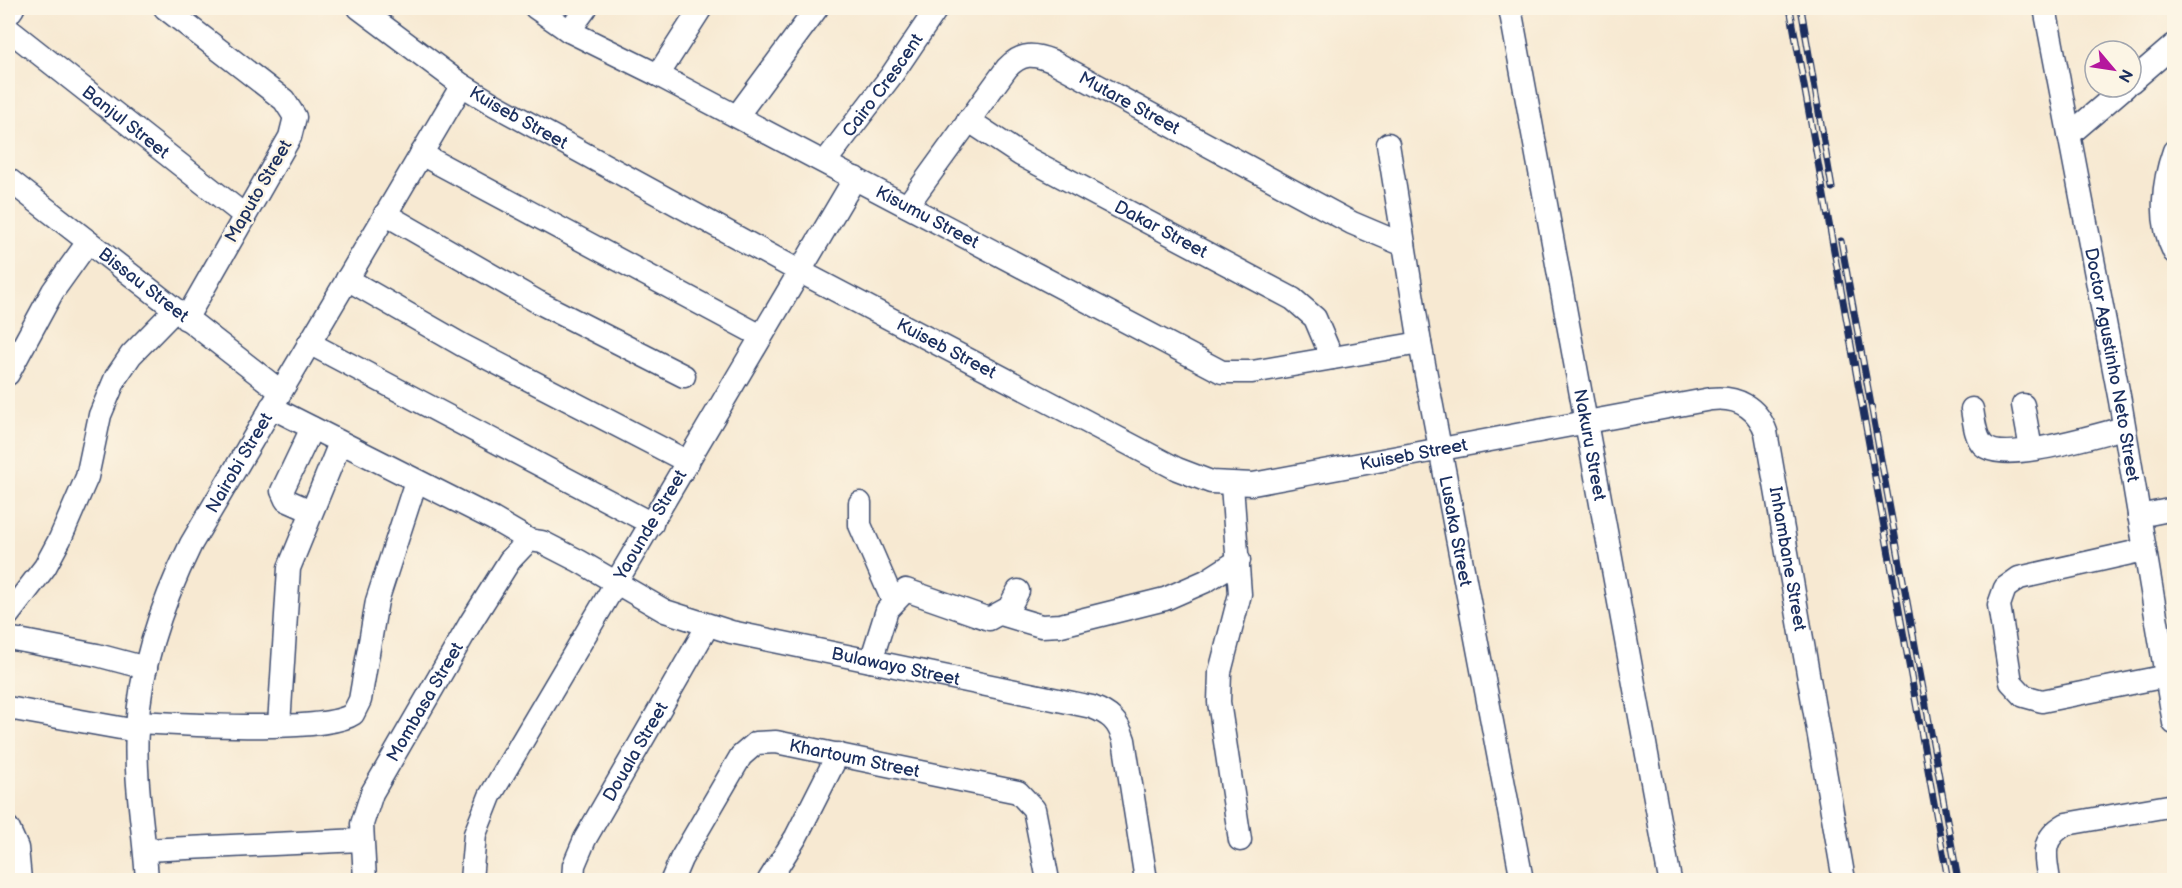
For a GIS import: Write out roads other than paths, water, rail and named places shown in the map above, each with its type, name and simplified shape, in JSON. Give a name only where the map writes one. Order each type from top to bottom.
[{"type":"street","points":[[8,15],[13,8]]},
{"type":"street","name":"Maputo Street","points":[[8,615],[45,567],[60,540],[87,477],[100,415],[116,377],[131,355],[180,315],[244,215],[290,136],[295,117],[284,100],[165,8]]},
{"type":"street","name":"Kuiseb Street","points":[[359,8],[462,85],[799,271],[1177,469],[1211,482],[1232,485],[1253,484],[1587,424]]},
{"type":"street","name":"Kisumu Street","points":[[536,8],[569,31],[825,162],[1222,372],[1237,374],[1420,343]]},
{"type":"street","points":[[569,31],[586,8]]},
{"type":"street","points":[[658,75],[701,8]]},
{"type":"street","points":[[736,116],[817,8]]},
{"type":"street","name":"Cairo Crescent","points":[[825,162],[891,76],[937,8]]},
{"type":"street","name":"Nakuru Street","points":[[1510,8],[1670,880]]},
{"type":"street","name":"Doctor Agustinho Neto Street","points":[[2045,8],[2124,428],[2175,723]]},
{"type":"street","name":"Banjul Street","points":[[8,29],[244,215]]},
{"type":"street","points":[[2143,72],[2175,45]]},
{"type":"street","name":"Mutare Street","points":[[907,206],[968,120],[1015,60],[1031,54],[1041,57],[1352,223],[1404,245]]},
{"type":"street","name":"Nairobi Street","points":[[147,880],[137,727],[146,668],[175,577],[191,544],[275,399],[462,85]]},
{"type":"street","points":[[2069,135],[2111,99]]},
{"type":"street","name":"Dakar Street","points":[[968,120],[1021,155],[1293,298],[1315,318],[1332,358]]},
{"type":"street","name":"Lusaka Street","points":[[1388,144],[1420,343],[1522,880]]},
{"type":"street","points":[[2175,151],[2169,167],[2164,208],[2170,244],[2175,252]]},
{"type":"street","points":[[420,154],[761,336]]},
{"type":"street","name":"Yaounde Street","points":[[471,880],[475,834],[490,796],[855,178]]},
{"type":"street","name":"Bissau Street","points":[[8,179],[180,315],[275,399],[312,428],[416,481]]},
{"type":"street","points":[[385,214],[538,303],[684,376]]},
{"type":"street","points":[[8,374],[53,291],[88,242]]},
{"type":"street","points":[[347,279],[462,345],[688,462]]},
{"type":"street","points":[[309,343],[652,524]]},
{"type":"street","name":"Inhambane Street","points":[[1587,424],[1721,398],[1742,402],[1762,421],[1766,432],[1844,880]]},
{"type":"street","points":[[2023,405],[2031,449]]},
{"type":"street","points":[[1972,409],[1979,438],[1989,449],[2006,452],[2031,449],[2124,428]]},
{"type":"street","points":[[311,511],[285,500],[282,491],[312,428]]},
{"type":"street","points":[[279,725],[290,568],[340,442]]},
{"type":"street","points":[[8,708],[137,727],[335,723],[348,718],[356,710],[376,601],[416,481]]},
{"type":"street","name":"Bulawayo Street","points":[[416,481],[493,519],[529,540],[551,546],[665,611],[707,627],[1092,707],[1111,716],[1116,721],[1124,740],[1146,880]]},
{"type":"street","points":[[1232,485],[1240,594],[1220,672],[1218,702],[1240,840]]},
{"type":"street","points":[[860,502],[860,525],[893,601]]},
{"type":"street","points":[[2139,516],[2175,509]]},
{"type":"street","name":"Mombasa Street","points":[[364,880],[361,840],[365,810],[372,793],[471,622],[516,551],[529,540]]},
{"type":"street","points":[[2144,550],[2019,578],[2005,588],[1999,605],[2011,681],[2015,689],[2024,696],[2042,701],[2167,676]]},
{"type":"street","points":[[1001,614],[1041,627],[1061,625],[1165,599],[1206,581],[1239,560]]},
{"type":"street","points":[[871,661],[887,610],[893,601],[906,590],[912,590],[989,618],[1009,608],[1018,591]]},
{"type":"street","name":"Douala Street","points":[[573,880],[574,866],[585,839],[707,627]]},
{"type":"street","points":[[8,638],[97,655],[146,668]]},
{"type":"street","name":"Khartoum Street","points":[[672,880],[681,859],[741,756],[756,743],[776,742],[1018,792],[1034,809],[1048,880]]},
{"type":"street","points":[[769,880],[796,837],[838,754]]},
{"type":"street","points":[[2049,880],[2044,849],[2046,842],[2057,829],[2066,824],[2175,805]]},
{"type":"street","points":[[8,828],[17,848],[20,880]]},
{"type":"street","points":[[145,850],[361,840]]},
{"type":"railway","points":[[1790,8],[1948,880]]},
{"type":"railway","points":[[1801,8],[1832,188]]},
{"type":"railway","points":[[1841,241],[1958,880]]}]
